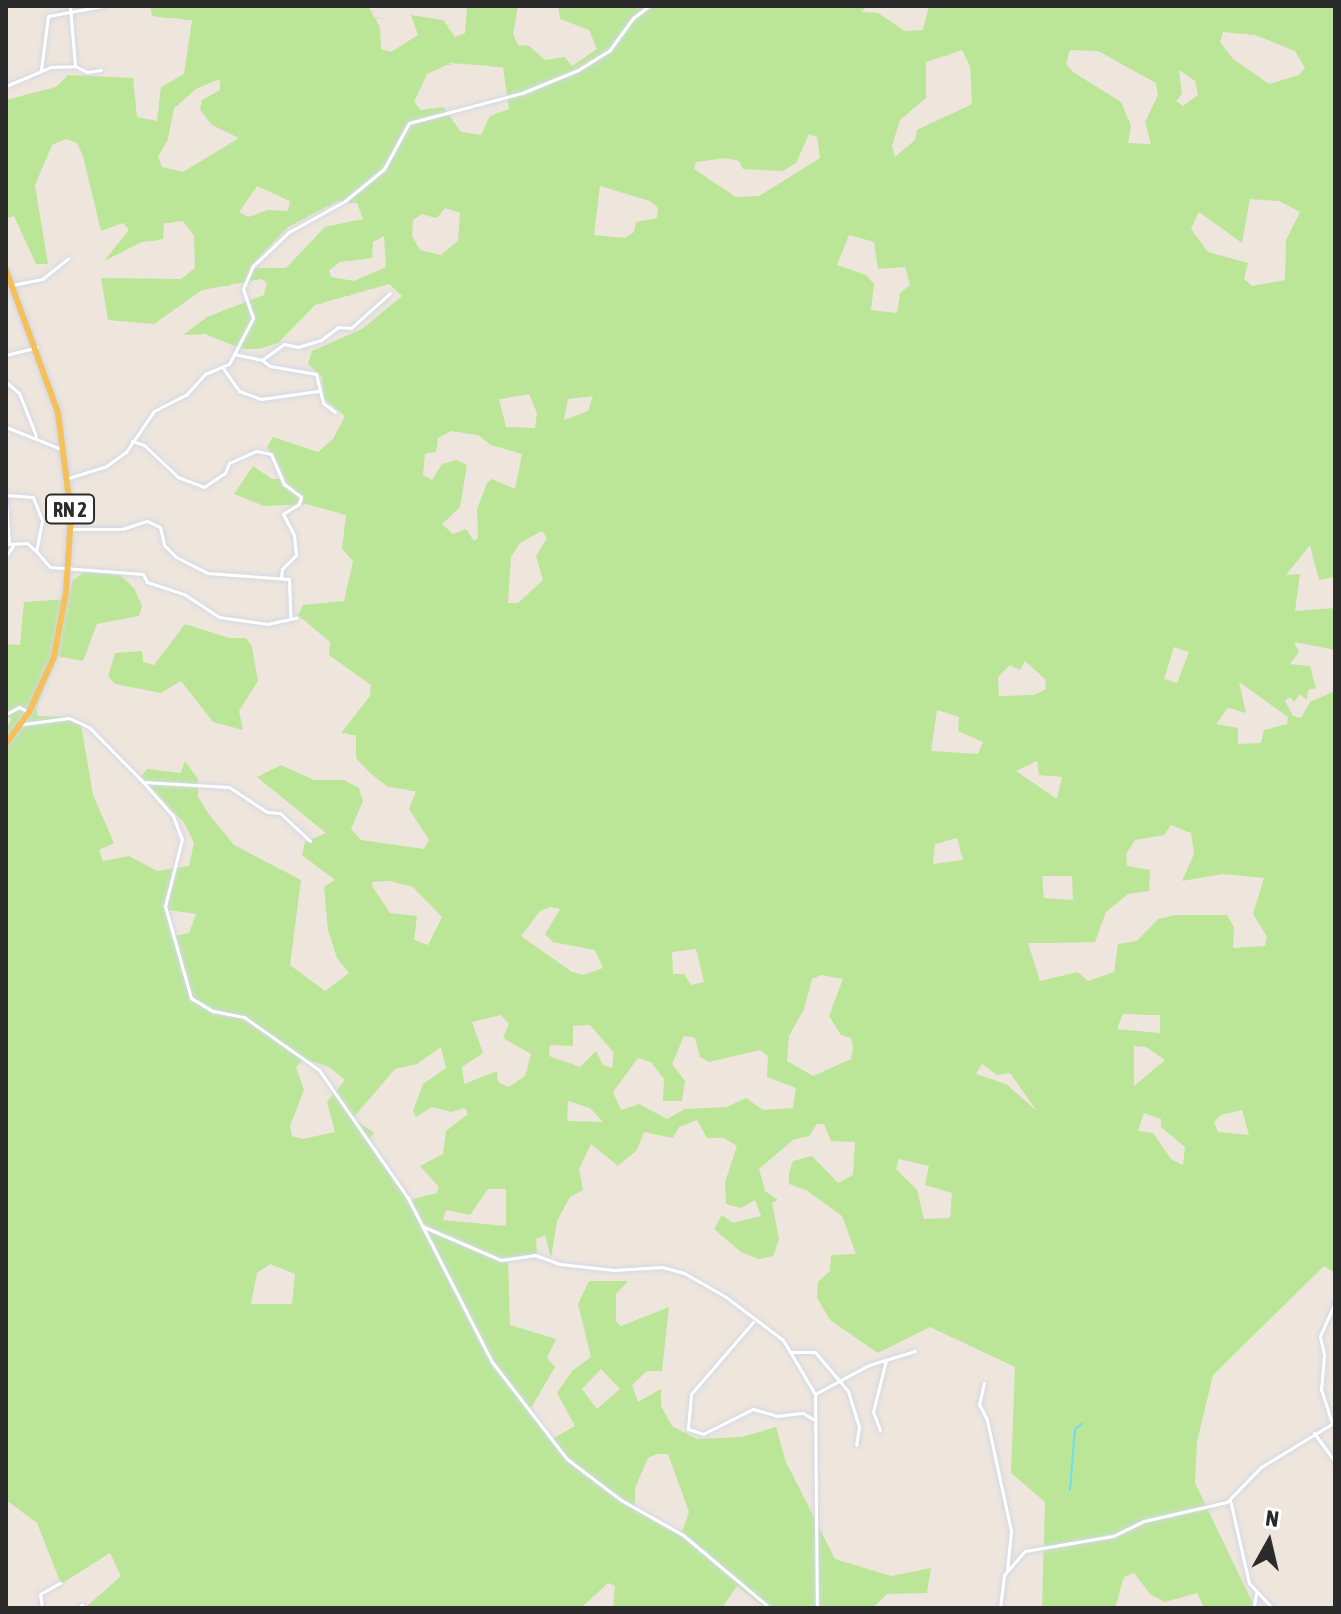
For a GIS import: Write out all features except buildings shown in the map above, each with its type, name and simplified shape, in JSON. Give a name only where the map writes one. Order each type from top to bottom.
[{"type":"main road","name":"RN 2","points":[[6,270],[37,347],[64,450],[70,529],[68,572],[54,657],[23,724],[6,744]]},
{"type":"street","points":[[41,70],[44,24],[48,16],[71,8],[103,6]]},
{"type":"street","points":[[68,478],[105,467],[132,441],[154,411],[186,395],[205,374],[223,368],[253,318],[243,289],[253,266],[289,232],[345,201],[384,169],[409,123],[522,93],[578,70],[609,51],[633,18],[649,6]]},
{"type":"street","points":[[71,8],[75,66]]},
{"type":"street","points":[[6,86],[41,70],[75,66],[87,72],[101,70]]},
{"type":"street","points":[[12,285],[42,279],[68,259]]},
{"type":"street","points":[[262,360],[284,344],[298,347],[321,340],[338,327],[351,328],[390,293]]},
{"type":"street","points":[[6,355],[37,347]]},
{"type":"street","points":[[234,354],[262,360],[270,366],[316,374],[318,391],[326,408],[335,412]]},
{"type":"street","points":[[223,368],[239,391],[261,399],[318,391]]},
{"type":"street","points":[[6,382],[19,393],[36,436]]},
{"type":"street","points":[[6,427],[36,436],[64,450]]},
{"type":"street","points":[[132,441],[178,477],[204,487],[225,473],[229,463],[256,451],[271,454],[284,484],[301,497],[283,514],[294,535],[296,555],[282,569],[281,578]]},
{"type":"street","points":[[13,546],[8,540],[6,498],[25,494],[36,501],[42,521],[36,551]]},
{"type":"street","points":[[70,529],[122,529],[147,521],[160,527],[164,545],[176,557],[207,573],[234,572],[259,581],[281,578],[292,583],[290,617]]},
{"type":"street","points":[[6,556],[13,546],[27,543],[44,564],[68,572],[101,569],[143,574],[147,582],[184,594],[219,617],[267,624],[296,618]]},
{"type":"street","points":[[6,714],[19,707],[29,712]]},
{"type":"street","points":[[23,724],[76,720],[143,782],[173,816],[182,839],[165,906],[187,992],[213,1011],[235,1014],[262,1027],[319,1070],[421,1225],[492,1362],[567,1459],[621,1500],[683,1535],[770,1608]]},
{"type":"street","points":[[143,782],[229,787],[267,812],[280,813],[310,841]]},
{"type":"street","points":[[421,1225],[501,1260],[535,1255],[614,1270],[662,1267],[726,1297],[791,1352],[815,1394],[817,1608]]},
{"type":"street","points":[[1007,1571],[1025,1551],[1113,1536],[1144,1521],[1230,1500],[1261,1467],[1334,1423],[1321,1390],[1324,1354],[1320,1336],[1335,1302]]},
{"type":"street","points":[[754,1322],[691,1394],[688,1429],[703,1434],[753,1409],[777,1416],[803,1413],[813,1419]]},
{"type":"street","points":[[815,1394],[886,1360],[915,1351]]},
{"type":"street","points":[[791,1352],[815,1352],[840,1381],[859,1427],[856,1445]]},
{"type":"street","points":[[880,1430],[873,1412],[886,1360]]},
{"type":"street","points":[[984,1383],[979,1404],[987,1420],[1011,1531],[1000,1608]]},
{"type":"street","points":[[1314,1433],[1335,1462]]},
{"type":"street","points":[[1230,1500],[1240,1554],[1256,1593],[1272,1608]]},
{"type":"street","points":[[42,1608],[40,1594],[60,1583]]},
{"type":"street","points":[[1254,1606],[1256,1593]]},
{"type":"street","points":[[77,1608],[82,1605]]},
{"type":"green space","points":[[150,6],[368,6],[380,27],[381,49],[391,52],[418,35],[411,15],[443,20],[455,37],[465,33],[467,6],[518,6],[513,34],[518,45],[529,46],[545,60],[565,57],[572,66],[597,49],[589,30],[560,19],[558,6],[868,6],[861,12],[878,13],[905,31],[923,30],[929,6],[1335,6],[1335,577],[1319,580],[1310,545],[1286,575],[1300,574],[1295,611],[1335,608],[1335,650],[1294,642],[1299,652],[1290,664],[1310,666],[1316,688],[1308,690],[1307,700],[1300,694],[1294,702],[1290,697],[1285,701],[1293,716],[1301,718],[1310,702],[1335,691],[1335,1273],[1324,1266],[1213,1375],[1197,1442],[1195,1483],[1255,1608],[1204,1608],[1197,1593],[1165,1602],[1150,1594],[1134,1573],[1124,1577],[1115,1608],[1042,1608],[1045,1502],[1011,1473],[1015,1367],[930,1327],[878,1353],[830,1320],[817,1298],[818,1282],[830,1271],[831,1255],[856,1254],[842,1216],[806,1190],[789,1184],[789,1173],[793,1161],[812,1156],[838,1183],[853,1175],[855,1142],[831,1141],[824,1124],[817,1124],[809,1136],[793,1140],[759,1169],[765,1191],[778,1200],[772,1203],[779,1239],[773,1256],[759,1259],[741,1252],[714,1229],[722,1215],[733,1223],[761,1216],[755,1200],[741,1208],[726,1204],[725,1182],[737,1146],[724,1138],[707,1138],[697,1120],[679,1127],[673,1138],[644,1132],[637,1150],[618,1166],[591,1144],[579,1169],[583,1190],[570,1197],[557,1221],[551,1258],[545,1235],[536,1239],[537,1253],[508,1259],[510,1325],[556,1339],[547,1358],[555,1367],[530,1410],[552,1439],[575,1426],[557,1393],[572,1371],[591,1357],[578,1304],[589,1281],[628,1281],[616,1294],[616,1321],[621,1326],[669,1307],[662,1371],[647,1371],[632,1385],[638,1402],[661,1389],[661,1406],[672,1426],[697,1439],[742,1437],[776,1427],[786,1462],[835,1559],[891,1576],[931,1568],[927,1593],[887,1594],[873,1608],[766,1608],[737,1586],[722,1608],[613,1608],[615,1586],[608,1583],[581,1608],[86,1607],[121,1576],[110,1553],[61,1584],[37,1523],[6,1500],[6,729],[12,719],[6,716],[6,644],[20,645],[24,602],[68,599],[73,580],[86,571],[118,573],[134,588],[142,606],[139,616],[97,624],[83,661],[57,656],[36,709],[38,716],[71,717],[81,724],[93,795],[114,843],[99,850],[103,861],[129,856],[157,871],[189,866],[194,843],[185,824],[141,776],[147,769],[181,773],[185,761],[198,779],[198,797],[234,845],[301,880],[290,965],[325,991],[349,973],[337,958],[328,930],[324,887],[335,880],[302,855],[305,842],[326,833],[257,777],[281,765],[314,780],[344,780],[359,788],[363,801],[351,829],[361,840],[424,849],[429,840],[409,809],[416,791],[388,787],[356,758],[356,735],[341,733],[370,696],[371,685],[329,655],[330,642],[298,615],[303,605],[344,601],[353,561],[342,549],[346,515],[306,504],[264,506],[234,494],[253,466],[272,479],[286,479],[267,447],[273,437],[318,452],[333,439],[345,416],[323,398],[322,377],[308,364],[312,351],[362,329],[402,296],[389,284],[315,305],[278,343],[258,349],[242,349],[205,334],[183,335],[207,317],[264,295],[267,283],[261,279],[202,290],[154,324],[108,320],[101,278],[181,279],[195,268],[194,236],[183,221],[164,223],[163,239],[142,242],[104,261],[129,230],[123,223],[101,231],[83,156],[77,143],[66,139],[52,145],[35,185],[48,264],[36,264],[14,216],[6,218],[6,100],[56,87],[68,75],[133,78],[137,117],[157,121],[161,87],[184,74],[192,20],[152,16]],"holes":[[[1223,32],[1255,35],[1295,51],[1305,68],[1299,75],[1269,84],[1233,59],[1220,42]],[[962,50],[970,66],[972,104],[917,130],[915,140],[895,157],[892,146],[900,120],[926,98],[926,62]],[[1070,50],[1098,51],[1156,83],[1158,95],[1145,122],[1151,144],[1128,143],[1131,126],[1121,102],[1073,72],[1066,64]],[[451,63],[503,67],[509,109],[490,116],[481,135],[461,132],[443,107],[421,110],[414,102],[427,74]],[[1179,70],[1195,81],[1198,95],[1183,106],[1176,101],[1182,94]],[[220,79],[220,90],[202,100],[200,110],[212,125],[239,138],[183,172],[162,167],[158,157],[168,139],[174,108],[197,88]],[[809,134],[817,137],[820,158],[759,196],[736,197],[694,169],[696,162],[726,158],[739,161],[743,169],[783,171],[796,163]],[[257,186],[290,201],[288,211],[268,210],[248,217],[239,212]],[[600,186],[650,201],[658,208],[657,218],[636,222],[634,232],[625,238],[594,235]],[[1250,199],[1279,201],[1300,212],[1286,240],[1285,280],[1252,286],[1244,279],[1248,263],[1208,252],[1191,229],[1199,212],[1242,243]],[[338,201],[357,203],[363,219],[325,227],[286,268],[249,268],[288,227]],[[445,208],[460,213],[458,241],[441,255],[420,250],[412,236],[413,220],[422,214],[437,218]],[[849,235],[874,242],[878,269],[905,267],[910,285],[900,293],[897,313],[871,310],[874,284],[866,275],[837,265]],[[384,236],[386,267],[354,281],[331,277],[329,270],[340,262],[372,258],[373,242]],[[529,394],[537,413],[535,428],[506,427],[499,399]],[[593,396],[588,411],[564,420],[568,399]],[[451,431],[478,435],[491,445],[522,454],[515,489],[492,479],[487,483],[477,509],[478,538],[474,541],[466,529],[453,534],[442,524],[460,507],[467,465],[457,460],[442,464],[432,480],[423,475],[425,454],[436,452],[438,438]],[[542,531],[547,538],[536,556],[543,580],[518,603],[508,603],[511,557],[520,543]],[[1174,647],[1189,652],[1177,683],[1164,679]],[[1025,661],[1045,679],[1046,689],[1034,695],[999,696],[998,677],[1010,665],[1020,670]],[[1239,682],[1288,717],[1287,724],[1264,730],[1261,743],[1238,744],[1238,728],[1216,724],[1228,708],[1246,713]],[[937,710],[959,717],[958,731],[983,742],[978,754],[931,751]],[[1037,761],[1039,775],[1062,777],[1057,799],[1016,771]],[[1171,825],[1191,833],[1194,854],[1182,881],[1223,874],[1264,878],[1253,914],[1267,937],[1265,946],[1233,948],[1234,927],[1227,915],[1175,915],[1158,919],[1137,941],[1118,944],[1114,972],[1088,981],[1078,972],[1040,981],[1028,943],[1095,942],[1106,912],[1128,894],[1149,891],[1150,870],[1127,866],[1126,854],[1135,840],[1164,835]],[[957,838],[963,860],[933,864],[935,844]],[[1042,876],[1072,876],[1073,900],[1044,898]],[[391,881],[413,887],[442,917],[428,945],[414,940],[417,916],[390,913],[372,882]],[[550,907],[560,909],[545,934],[553,942],[595,950],[603,968],[583,975],[572,972],[521,936],[540,911]],[[169,910],[196,914],[189,933],[174,936]],[[696,949],[704,982],[691,985],[684,974],[673,974],[672,952]],[[821,975],[843,979],[829,1016],[841,1035],[851,1038],[851,1059],[813,1076],[787,1061],[789,1036],[804,1009],[812,979]],[[1123,1014],[1160,1015],[1160,1033],[1117,1029]],[[501,1015],[509,1024],[503,1038],[531,1054],[525,1076],[509,1087],[498,1082],[497,1071],[464,1084],[462,1067],[483,1053],[472,1022]],[[590,1025],[614,1053],[612,1068],[603,1065],[596,1051],[580,1067],[549,1056],[550,1045],[573,1046],[573,1026]],[[684,1036],[695,1038],[700,1057],[709,1062],[760,1050],[768,1056],[767,1077],[796,1088],[793,1108],[763,1110],[746,1098],[727,1107],[685,1109],[667,1119],[639,1104],[621,1110],[613,1092],[638,1058],[651,1062],[664,1079],[663,1101],[682,1101],[685,1081],[672,1064]],[[1134,1046],[1146,1047],[1165,1060],[1134,1086]],[[441,1047],[446,1068],[423,1084],[413,1111],[416,1117],[432,1107],[451,1112],[465,1108],[468,1114],[446,1131],[443,1154],[420,1166],[439,1187],[437,1193],[410,1200],[368,1142],[374,1133],[353,1118],[395,1069],[417,1064]],[[304,1059],[329,1067],[345,1080],[327,1102],[335,1132],[302,1139],[292,1136],[290,1126],[304,1090],[296,1067]],[[982,1064],[997,1075],[1010,1073],[1037,1111],[1006,1084],[976,1074]],[[568,1101],[590,1108],[603,1122],[567,1121]],[[1242,1110],[1249,1135],[1218,1132],[1214,1122],[1221,1115]],[[1144,1113],[1161,1119],[1161,1127],[1185,1147],[1183,1165],[1171,1159],[1153,1133],[1138,1131]],[[899,1159],[929,1166],[925,1185],[952,1193],[950,1218],[924,1219],[917,1190],[896,1169]],[[488,1189],[506,1189],[506,1226],[443,1220],[446,1210],[470,1215]],[[270,1264],[295,1274],[292,1304],[251,1304],[257,1273]],[[601,1369],[620,1389],[597,1409],[582,1389]],[[668,1454],[689,1512],[682,1532],[635,1509],[635,1488],[648,1458]]]},
{"type":"green space","points":[[185,624],[229,638],[246,638],[252,647],[258,681],[239,711],[243,730],[213,722],[181,681],[161,693],[115,684],[108,676],[115,653],[142,651],[143,662],[154,665]]},
{"type":"waterway","points":[[1070,1490],[1075,1429],[1082,1424]]}]
